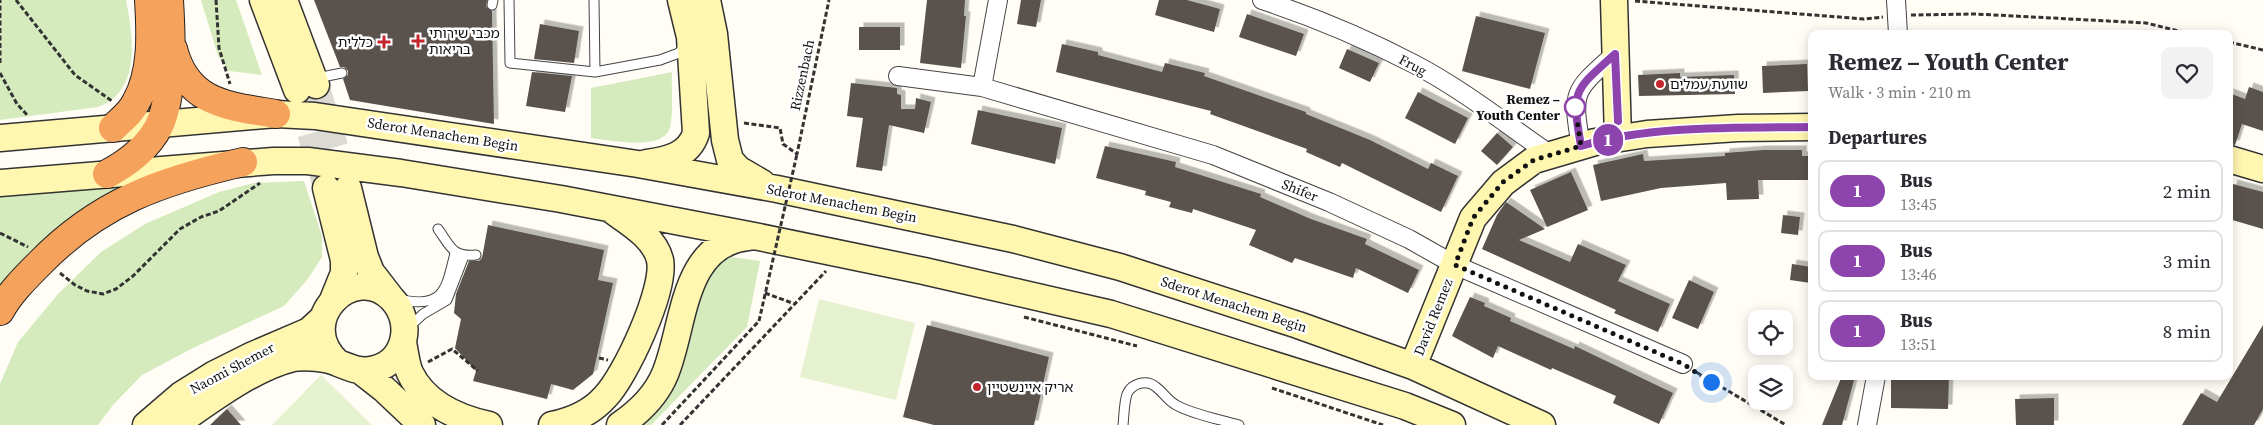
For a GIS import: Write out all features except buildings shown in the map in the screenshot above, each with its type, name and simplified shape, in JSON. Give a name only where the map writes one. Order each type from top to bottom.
[{"type":"highway","points":[[114,115],[128,114],[137,102],[143,85],[150,42],[149,0]]},
{"type":"highway","points":[[106,174],[121,167],[144,147],[160,124],[168,87],[171,42],[170,0]]},
{"type":"highway","points":[[171,42],[177,65],[183,77],[194,89],[221,104],[276,114]]},
{"type":"highway","points":[[0,311],[30,273],[76,229],[128,198],[152,187],[182,176],[243,162]]},
{"type":"main road","points":[[263,0],[309,85]]},
{"type":"main road","points":[[284,0],[309,85]]},
{"type":"main road","points":[[638,164],[675,156],[685,151],[693,142],[696,133],[690,37],[682,0]]},
{"type":"main road","points":[[707,0],[714,34],[722,121],[730,160],[751,178],[777,189]]},
{"type":"main road","points":[[1614,0],[1618,138]]},
{"type":"main road","name":"Sderot Menachem Begin","points":[[0,138],[114,115],[160,124],[276,114],[350,120],[638,164],[777,189],[1012,239],[1120,267],[1298,325],[1413,366],[1542,425]]},
{"type":"main road","name":"David Remez","points":[[1413,366],[1473,218],[1503,182],[1534,160],[1581,146],[1647,134],[1738,128],[1808,127]]},
{"type":"main road","points":[[0,183],[273,160],[353,165],[608,208],[754,236],[924,271],[1112,314],[1405,406],[1452,425]]},
{"type":"main road","points":[[2233,160],[2263,169]]},
{"type":"main road","name":"Naomi Shemer","points":[[146,425],[175,400],[214,375],[253,355],[309,331],[328,309],[344,273],[337,188],[371,272],[391,298]]},
{"type":"main road","points":[[552,425],[572,420],[596,406],[609,392],[649,316],[656,295],[660,261],[656,252],[642,233],[608,208]]},
{"type":"main road","points":[[620,425],[642,408],[656,391],[665,374],[692,284],[708,255],[726,241],[754,236]]},
{"type":"main road","points":[[422,425],[384,389],[350,367],[323,343],[328,309],[346,291],[361,287],[382,292],[391,298],[401,313],[409,371],[420,390],[443,409],[489,425]]},
{"type":"main road","points":[[350,367],[375,369],[387,364],[397,354],[404,336]]},
{"type":"main road","name":"Naomi Shemer","points":[[175,425],[223,391],[294,358],[309,358],[350,367]]},
{"type":"street","points":[[982,87],[998,0]]},
{"type":"street","name":"Frug","points":[[1262,0],[1351,35],[1415,65],[1483,108],[1551,155]]},
{"type":"street","points":[[1896,0],[1898,30]]},
{"type":"street","points":[[1581,146],[1574,110],[1578,89],[1615,54]]},
{"type":"street","name":"Shifer","points":[[898,76],[982,87],[1213,154],[1328,202],[1409,239],[1455,265],[1683,364]]},
{"type":"street","points":[[1867,425],[1875,380]]},
{"type":"lane","points":[[509,0],[510,63],[595,72],[660,60],[679,53],[690,37]]},
{"type":"lane","points":[[594,0],[595,72]]},
{"type":"lane","points":[[309,85],[342,73]]},
{"type":"lane","points":[[438,229],[460,254],[476,255]]},
{"type":"lane","points":[[391,298],[426,302],[440,296],[447,286],[460,254]]},
{"type":"lane","points":[[404,336],[423,314],[447,300],[460,254]]},
{"type":"lane","points":[[1123,425],[1127,394],[1133,387],[1142,382],[1151,383],[1158,388],[1165,398],[1178,406],[1239,425]]},
{"type":"path","points":[[0,0],[0,63]]},
{"type":"path","points":[[16,0],[75,75],[114,115]]},
{"type":"path","points":[[216,0],[219,48],[231,87]]},
{"type":"path","name":"Rizzenbach","points":[[662,425],[758,321],[797,154],[828,0]]},
{"type":"path","points":[[2233,43],[2263,50]]},
{"type":"path","points":[[0,73],[17,104],[30,119]]},
{"type":"path","points":[[722,121],[780,128],[784,144],[797,154]]},
{"type":"path","points":[[56,270],[75,285],[87,291],[103,294],[116,290],[134,276],[180,229],[201,217],[219,211],[266,180],[273,160]]},
{"type":"path","points":[[0,233],[29,248]]},
{"type":"path","points":[[680,425],[842,255]]},
{"type":"path","points":[[765,293],[795,304]]},
{"type":"path","points":[[1021,316],[1146,348]]},
{"type":"path","points":[[452,349],[478,372]]},
{"type":"path","points":[[1683,364],[1786,425]]},
{"type":"path","points":[[1267,386],[1383,425]]},
{"type":"green space","points":[[0,0],[126,0],[132,45],[128,76],[122,89],[112,99],[98,107],[0,120]]},
{"type":"green space","points":[[201,0],[236,0],[262,75],[229,71],[218,56]]},
{"type":"green space","points":[[672,72],[671,120],[666,135],[658,140],[635,143],[591,138],[591,88]]},
{"type":"green space","points":[[140,180],[0,291],[0,194]]},
{"type":"green space","points":[[304,181],[322,236],[322,257],[307,280],[284,306],[193,348],[142,375],[113,405],[98,425],[0,425],[0,384],[18,342],[58,294],[101,252],[145,224],[219,192],[254,183]]},
{"type":"green space","points":[[725,256],[760,261],[747,327],[651,425],[637,425],[709,267]]},
{"type":"green space","points":[[819,299],[915,323],[896,400],[800,377]]},
{"type":"green space","points":[[321,375],[372,425],[272,425]]},
{"type":"tunnel","points":[[316,85],[347,185]]},
{"type":"tunnel","points":[[299,96],[325,183]]},
{"type":"bus line","name":"1","points":[[1618,121],[1615,54],[1578,89],[1574,110],[1581,146],[1647,134],[1738,128],[1808,127]]},
{"type":"place","name":"מכבי שירותי בריאות","points":[[418,41]]},
{"type":"place","name":"כללית","points":[[384,42]]},
{"type":"place","name":"שוועת עמלים","points":[[1660,84]]},
{"type":"place","name":"Remez – Youth Center","points":[[1575,107]]},
{"type":"place","name":"אריק איינשטיין","points":[[977,387]]},
{"type":"route","points":[[1575,107],[1581,146],[1534,160],[1503,182],[1473,218],[1455,265],[1683,364],[1711,382]]}]
